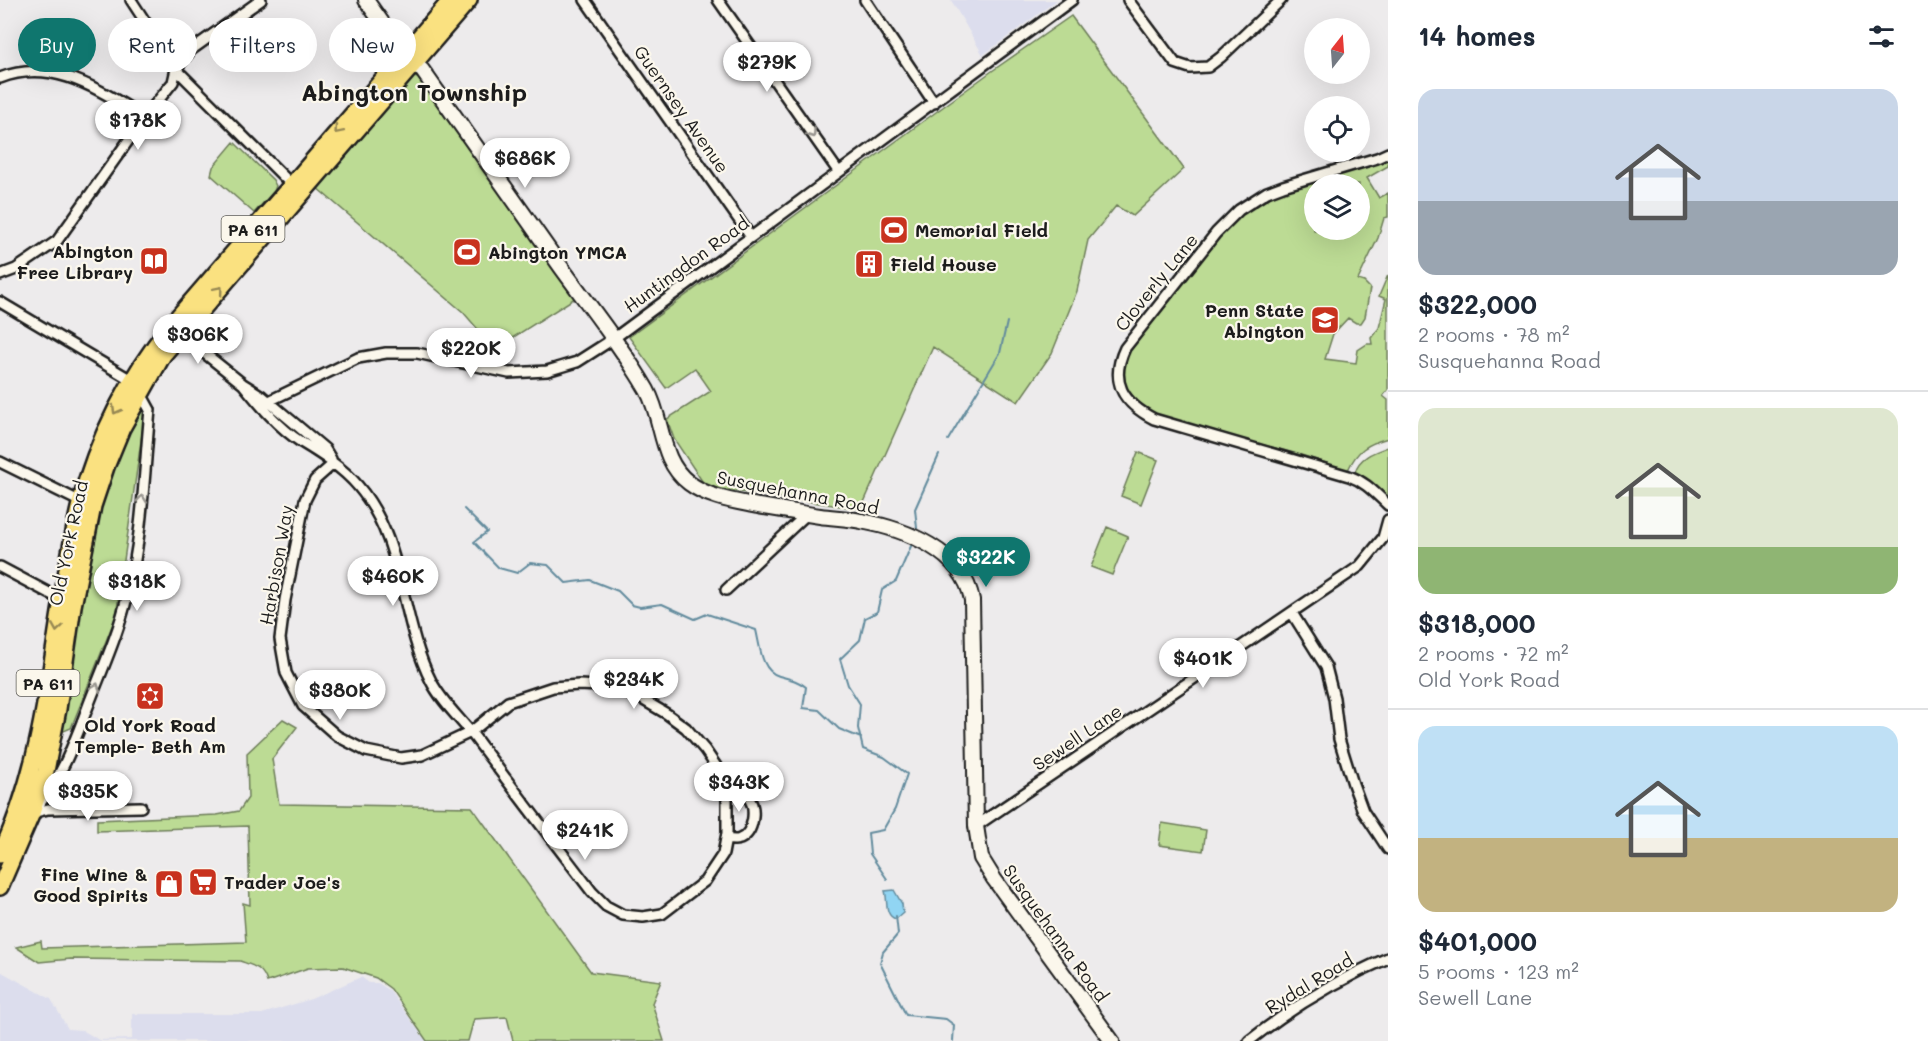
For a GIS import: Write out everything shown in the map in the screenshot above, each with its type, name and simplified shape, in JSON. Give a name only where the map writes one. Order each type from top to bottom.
[{"type":"highway","name":"Old York Road","points":[[416,48],[451,0]]},
{"type":"highway","name":"Old York Road","points":[[416,51],[469,0]]},
{"type":"highway","name":"Old York Road","points":[[0,855],[14,825],[34,762],[95,457],[111,420],[136,387],[155,344],[175,330],[397,72]]},
{"type":"highway","name":"Old York Road","points":[[0,887],[32,813],[46,771],[58,709],[67,603]]},
{"type":"main road","name":"Susquehanna Road","points":[[366,0],[379,18]]},
{"type":"main road","name":"Susquehanna Road","points":[[416,64],[647,390],[655,407],[665,451],[671,463],[688,483],[714,496],[807,514],[859,520],[894,530],[928,544],[950,560],[964,577],[970,589],[972,613],[978,845],[986,868],[1112,1041]]},
{"type":"street","points":[[131,0],[143,18]]},
{"type":"street","points":[[197,46],[261,0]]},
{"type":"street","name":"Guernsey Avenue","points":[[585,0],[751,237]]},
{"type":"street","points":[[718,0],[838,171]]},
{"type":"street","points":[[865,0],[934,103]]},
{"type":"street","name":"Huntingdon Road","points":[[269,401],[358,358],[374,354],[417,353],[509,373],[547,370],[577,362],[613,339],[1072,0]]},
{"type":"street","points":[[1128,0],[1175,63],[1190,68],[1208,67],[1215,62],[1281,0]]},
{"type":"street","points":[[0,78],[15,72],[30,70],[55,72],[79,81],[146,117]]},
{"type":"street","points":[[0,275],[16,269],[57,242],[173,82],[175,72]]},
{"type":"street","points":[[179,72],[296,189]]},
{"type":"street","name":"Cloverly Lane","points":[[1388,153],[1267,192],[1239,210],[1216,233],[1125,348],[1120,357],[1118,376],[1124,396],[1133,406],[1154,419],[1354,478],[1370,487],[1388,505]]},
{"type":"street","points":[[0,302],[136,387],[150,410],[136,554],[127,597],[112,644],[67,758],[46,796],[32,813]]},
{"type":"street","points":[[175,330],[243,384],[269,401],[286,423]]},
{"type":"street","points":[[243,384],[258,402],[325,450],[333,464],[358,486],[380,519],[402,583],[411,630],[432,683],[591,892],[606,906],[623,915],[644,916],[662,914],[692,893],[705,881],[723,854],[726,839],[727,787],[738,789],[748,798],[753,811],[752,824],[746,836],[738,840],[726,839]]},
{"type":"street","points":[[0,462],[87,505]]},
{"type":"street","name":"Harbison Way","points":[[333,464],[315,480],[305,500],[287,589],[280,639],[286,673],[303,706],[337,736],[366,751],[401,758],[422,755],[471,732],[508,702],[553,687],[579,685],[611,688],[640,698],[686,728],[705,750],[727,787]]},
{"type":"street","points":[[726,590],[807,514]]},
{"type":"street","name":"Sewell Lane","points":[[976,826],[1360,566],[1383,538],[1388,520]]},
{"type":"street","points":[[0,567],[67,603]]},
{"type":"street","points":[[1292,613],[1326,667],[1334,698],[1339,739],[1353,784],[1363,811],[1388,849]]},
{"type":"street","points":[[32,813],[48,809],[141,807]]},
{"type":"street","name":"Rydal Road","points":[[1249,1041],[1276,1020],[1341,981],[1388,958]]},
{"type":"shaded area","points":[[951,0],[1057,0],[983,55]]},
{"type":"shaded area","points":[[0,971],[51,999],[68,1029],[82,1030],[99,1040],[132,1039],[132,1014],[262,1014],[311,999],[361,977],[369,983],[378,983],[389,990],[426,1041],[0,1041]]},
{"type":"green space","name":"Memorial Field","points":[[1071,16],[1184,169],[1133,216],[1116,206],[1088,240],[1077,291],[1052,353],[1018,402],[933,347],[861,509],[706,487],[674,439],[667,419],[711,391],[695,368],[666,388],[629,337],[992,71]]},
{"type":"green space","name":"Abington YMCA","points":[[413,77],[418,78],[575,298],[495,349],[463,312],[317,188]]},
{"type":"green space","points":[[234,142],[273,180],[276,186],[254,213],[211,175],[213,167]]},
{"type":"green space","name":"Penn State Abington","points":[[1388,158],[1388,166],[1370,176],[1370,174],[1336,174]]},
{"type":"green space","name":"Penn State Abington","points":[[1370,183],[1379,198],[1388,193],[1388,217],[1384,218],[1378,238],[1358,280],[1370,288],[1365,317],[1361,323],[1348,318],[1333,334],[1325,359],[1356,363],[1358,350],[1367,344],[1372,344],[1371,338],[1379,328],[1386,299],[1379,296],[1388,275],[1388,390],[1383,396],[1388,400],[1388,438],[1364,449],[1355,457],[1348,470],[1298,454],[1166,419],[1154,414],[1134,400],[1124,383],[1125,360],[1131,347],[1225,229],[1253,206],[1284,190],[1304,184],[1304,240],[1370,240]]},
{"type":"green space","points":[[139,407],[145,413],[116,616],[71,728],[64,731],[60,728],[91,541],[107,474]]},
{"type":"green space","points":[[1388,447],[1388,499],[1370,481],[1355,472],[1360,462],[1372,453]]},
{"type":"green space","points":[[1138,452],[1158,460],[1141,504],[1121,496]]},
{"type":"green space","points":[[1107,527],[1128,536],[1112,575],[1091,567]]},
{"type":"green space","points":[[283,719],[297,727],[272,759],[279,804],[472,807],[591,972],[661,981],[652,1003],[664,1041],[513,1041],[507,1017],[474,1019],[468,1041],[427,1041],[391,989],[376,978],[343,967],[308,968],[267,982],[260,970],[240,961],[71,959],[39,962],[16,947],[41,941],[42,948],[246,942],[243,903],[250,905],[248,826],[97,831],[97,820],[217,815],[239,811],[248,798],[247,753]]},
{"type":"green space","points":[[1162,823],[1206,830],[1203,851],[1159,845]]},
{"type":"water","points":[[894,890],[902,904],[903,913],[896,919],[888,911],[885,891]]},
{"type":"waterway","points":[[948,440],[1000,353],[1007,322]]},
{"type":"waterway","points":[[917,528],[915,509],[939,455]]},
{"type":"waterway","points":[[464,509],[487,532],[474,542],[499,568],[517,573],[530,563],[548,565],[566,583],[590,580],[618,591],[632,605],[640,607],[662,604],[695,619],[707,614],[756,630],[762,657],[768,669],[806,687],[803,708],[819,710],[839,729],[861,738]]},
{"type":"waterway","points":[[887,879],[870,854],[868,833],[883,830],[895,809],[907,774],[884,757],[863,749],[858,728],[860,704],[848,685],[840,659],[860,640],[865,618],[877,612],[882,590],[896,581],[911,546]]},
{"type":"waterway","points":[[896,916],[898,934],[883,952],[880,963],[906,1015],[946,1019],[954,1025],[953,1041]]},
{"type":"place","name":"Memorial Field","points":[[894,230]]},
{"type":"place","name":"Abington YMCA","points":[[467,252]]},
{"type":"place","name":"Abington Free Library","points":[[154,261]]},
{"type":"place","name":"Field House","points":[[869,264]]},
{"type":"place","name":"Penn State Abington","points":[[1325,320]]},
{"type":"place","name":"Old York Road Temple- Beth Am","points":[[150,696]]},
{"type":"place","name":"Trader Joe's","points":[[203,882]]},
{"type":"place","name":"Fine Wine & Good Spirits","points":[[169,884]]},
{"type":"district","name":"Abington Township","points":[[414,91]]}]
